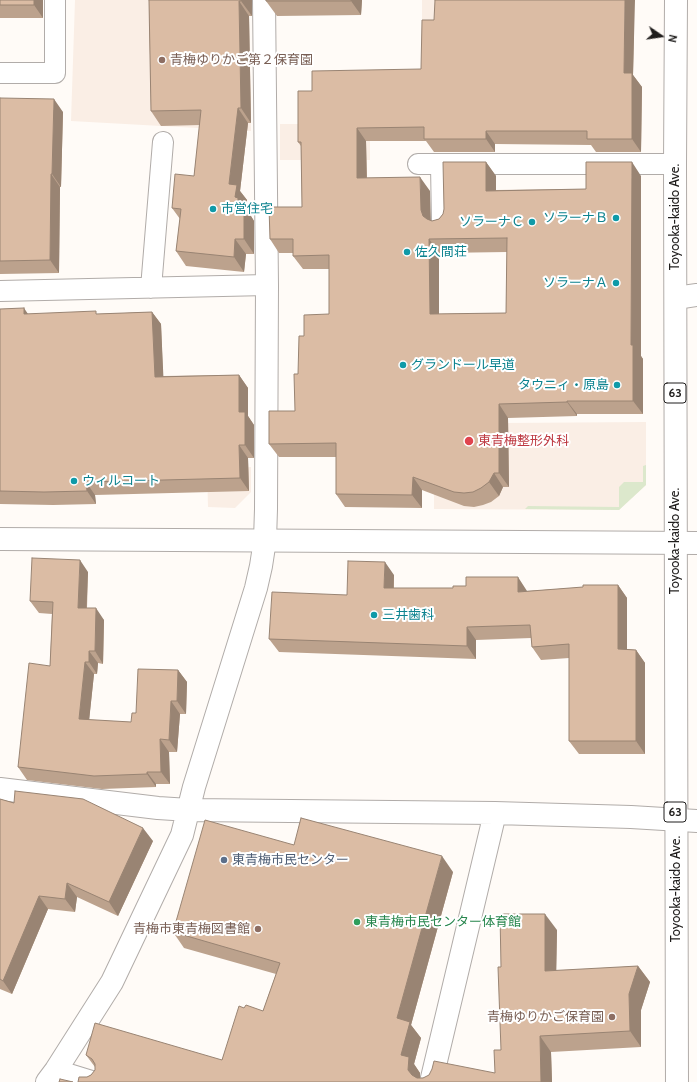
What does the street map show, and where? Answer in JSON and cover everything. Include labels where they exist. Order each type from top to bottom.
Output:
[{"type":"street","points":[[52,1076],[112,982],[182,835],[194,787],[256,588],[265,540],[268,285],[264,0]]},
{"type":"street","name":"Toyooka-kaido Ave.","points":[[676,0],[676,298],[686,543],[675,820],[677,1082]]},
{"type":"street","points":[[676,298],[697,295]]},
{"type":"street","points":[[0,539],[686,543]]},
{"type":"street","points":[[0,790],[158,808],[189,810],[495,813],[631,817],[697,821]]},
{"type":"street","points":[[431,1082],[495,813]]},
{"type":"lane","points":[[0,74],[55,73],[55,0]]},
{"type":"lane","points":[[151,288],[163,142]]},
{"type":"lane","points":[[418,164],[675,164]]},
{"type":"lane","points":[[441,165],[442,223]]},
{"type":"lane","points":[[0,291],[268,285]]},
{"type":"lane","points":[[52,1076],[95,1082]]},
{"type":"shaded area","name":"青梅ゆりかご第２保育園","points":[[75,0],[249,0],[251,131],[71,121]]},
{"type":"shaded area","points":[[422,0],[479,0],[422,28]]},
{"type":"shaded area","points":[[280,124],[370,124],[370,160],[280,160]]},
{"type":"shaded area","points":[[646,422],[646,485],[619,510],[434,509],[434,467],[502,423]]},
{"type":"shaded area","points":[[251,467],[251,492],[235,508],[208,507],[207,469]]},
{"type":"green space","points":[[646,465],[646,485],[619,510],[525,509],[528,506],[619,507],[619,487],[624,482],[643,482],[643,466]]},
{"type":"building","points":[[0,0],[34,0],[34,5],[0,5]]},
{"type":"building","points":[[149,0],[241,0],[239,1],[241,108],[238,108],[229,184],[237,185],[235,197],[238,198],[238,206],[244,206],[244,239],[235,239],[234,257],[176,251],[181,209],[172,208],[175,174],[194,176],[201,110],[151,111]]},
{"type":"building","points":[[351,0],[351,1],[266,1]]},
{"type":"building","points":[[435,0],[625,0],[624,73],[632,73],[632,139],[587,139],[587,131],[486,131],[486,139],[424,139],[424,127],[357,128],[357,178],[420,177],[421,210],[423,216],[432,221],[439,219],[443,214],[444,209],[443,162],[486,162],[486,191],[586,189],[586,162],[632,162],[631,345],[633,345],[633,401],[567,401],[499,404],[499,473],[494,473],[489,482],[473,492],[454,492],[413,477],[412,495],[336,494],[336,443],[269,444],[269,411],[295,411],[294,374],[298,374],[299,336],[304,336],[304,315],[329,314],[329,255],[293,256],[293,239],[270,239],[269,207],[302,207],[301,142],[298,142],[298,91],[312,91],[312,71],[421,69],[422,20],[434,20]],"holes":[[[507,238],[506,313],[430,314],[429,239]]]},
{"type":"building","points":[[0,98],[54,99],[50,260],[0,261]]},
{"type":"building","points":[[24,308],[24,314],[96,311],[96,314],[152,312],[155,377],[239,375],[239,412],[245,412],[245,445],[239,445],[240,478],[86,482],[87,491],[0,491],[0,309]]},
{"type":"building","points":[[32,558],[80,560],[78,608],[96,608],[95,651],[89,651],[89,662],[85,662],[79,719],[131,722],[132,713],[136,713],[138,669],[178,670],[177,701],[171,701],[169,740],[160,739],[161,772],[94,776],[18,767],[29,663],[50,666],[53,602],[30,601]]},
{"type":"building","points":[[348,561],[385,562],[384,588],[453,588],[453,586],[466,586],[466,577],[518,577],[518,592],[583,587],[583,585],[618,585],[618,649],[636,650],[636,741],[569,741],[569,644],[532,647],[530,625],[467,627],[467,646],[269,639],[272,592],[347,595]]},
{"type":"building","points":[[15,791],[83,799],[143,828],[109,902],[67,883],[65,899],[39,896],[3,981],[0,979],[0,799],[14,803]]},
{"type":"building","points":[[301,818],[442,856],[397,1018],[410,1022],[401,1055],[409,1057],[408,1070],[412,1075],[417,1078],[423,1078],[429,1075],[434,1061],[495,1073],[494,1050],[501,1050],[498,967],[501,967],[500,914],[545,914],[545,971],[638,966],[629,994],[630,1031],[540,1036],[541,1082],[78,1082],[79,1077],[87,1077],[95,1070],[95,1064],[92,1059],[86,1055],[95,1023],[222,1060],[239,1006],[244,1008],[246,1005],[263,1011],[280,963],[173,932],[205,820],[294,845]]},
{"type":"building","points":[[60,1079],[73,1082],[59,1082]]},
{"type":"place","name":"青梅ゆりかご第２保育園","points":[[162,60]]},
{"type":"place","name":"市営住宅","points":[[213,209]]},
{"type":"place","name":"ソラーナＢ","points":[[616,218]]},
{"type":"place","name":"ソラーナＣ","points":[[532,222]]},
{"type":"place","name":"佐久間荘","points":[[407,252]]},
{"type":"place","name":"ソラーナＡ","points":[[616,283]]},
{"type":"place","name":"グランドール早道","points":[[403,365]]},
{"type":"place","name":"タウニィ・原島","points":[[617,385]]},
{"type":"place","name":"東青梅整形外科","points":[[469,441]]},
{"type":"place","name":"ウィルコート","points":[[74,481]]},
{"type":"place","name":"三井歯科","points":[[374,615]]},
{"type":"place","name":"東青梅市民センター","points":[[224,860]]},
{"type":"place","name":"東青梅市民センター体育館","points":[[357,922]]},
{"type":"place","name":"青梅市東青梅図書館","points":[[258,929]]},
{"type":"place","name":"青梅ゆりかご保育園","points":[[612,1017]]}]
